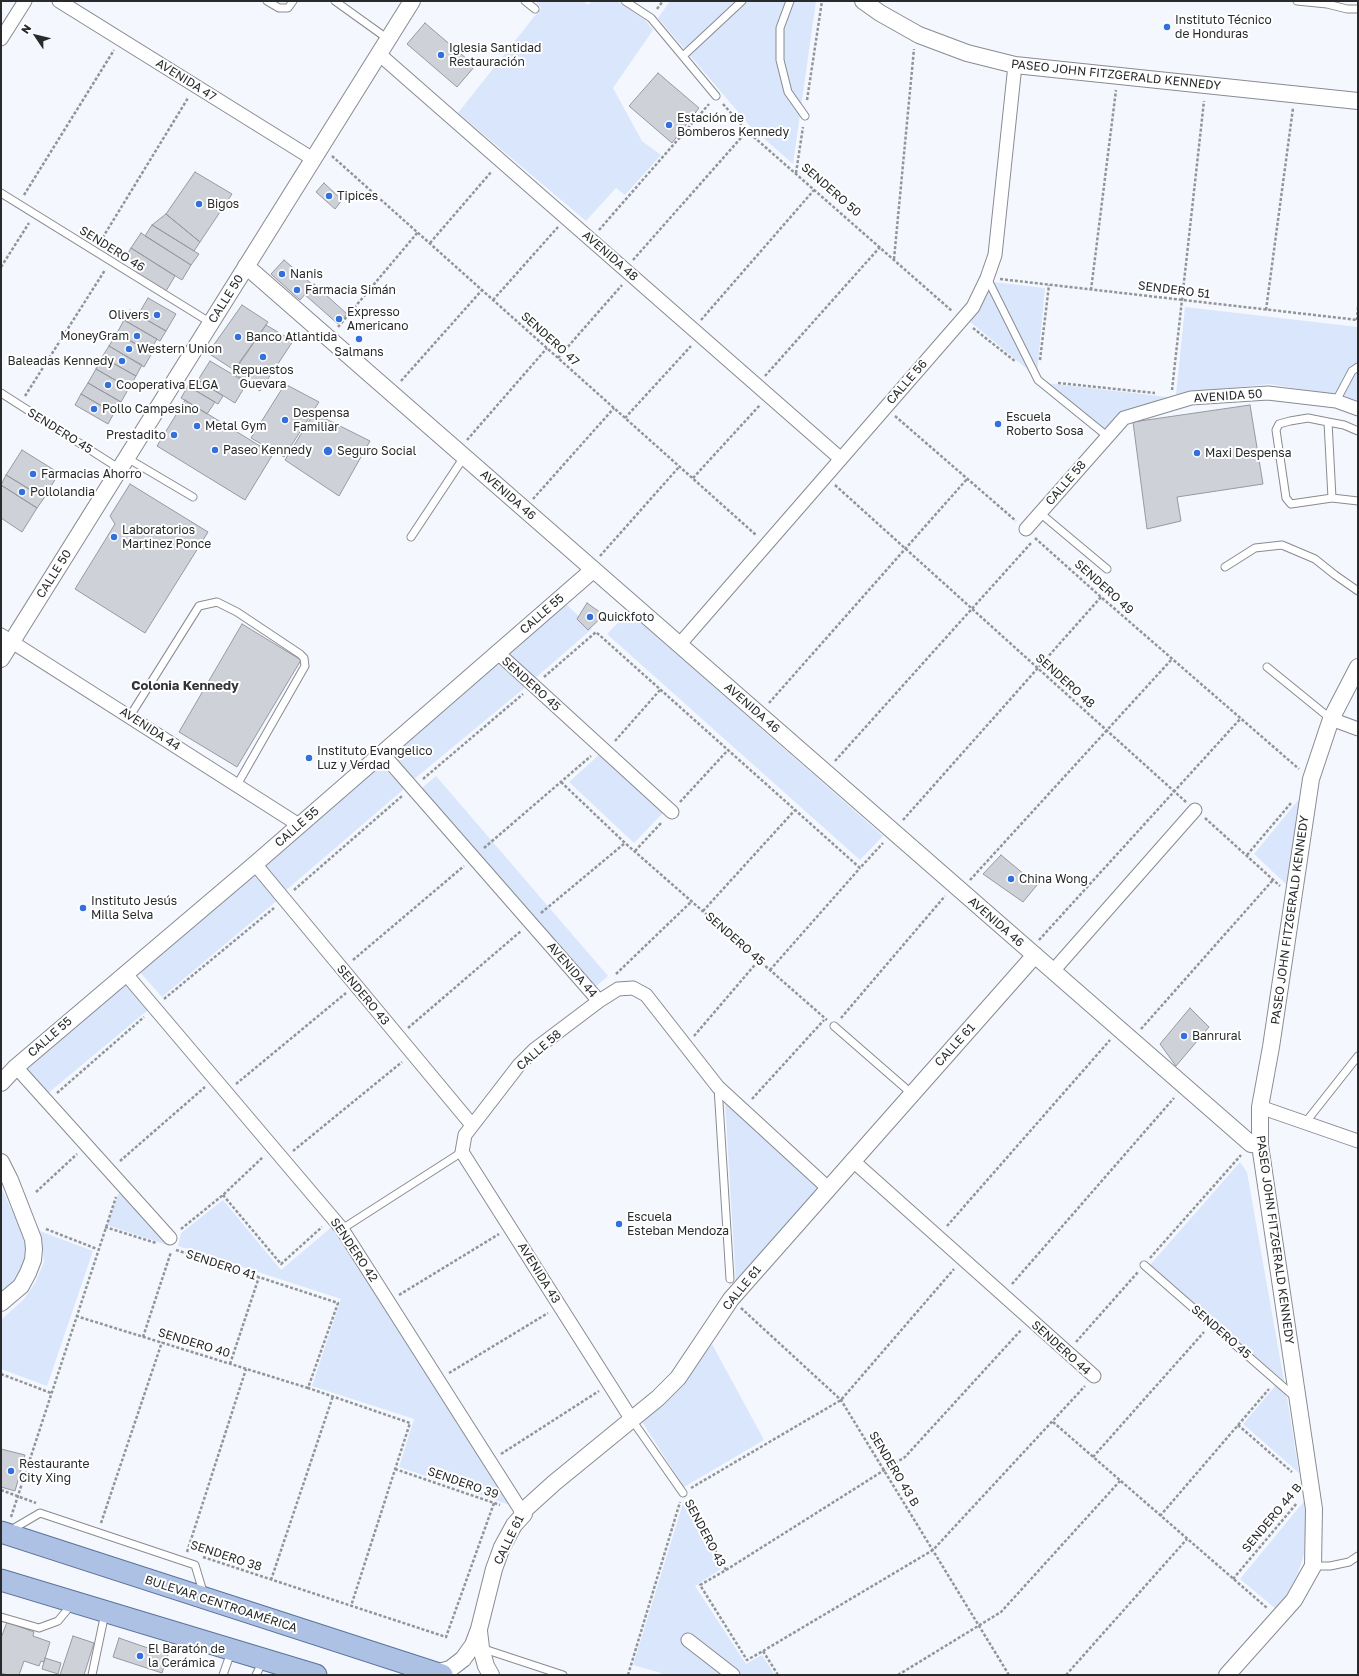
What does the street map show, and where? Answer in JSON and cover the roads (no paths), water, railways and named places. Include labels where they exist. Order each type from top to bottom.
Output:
[{"type":"main road","name":"BULEVAR CENTROAMÉRICA","points":[[3,1533],[438,1674]]},
{"type":"main road","points":[[1,1580],[231,1649],[260,1667],[303,1673]]},
{"type":"street","points":[[1,39],[25,1]]},
{"type":"street","name":"AVENIDA 47","points":[[59,1],[195,86],[317,152]]},
{"type":"street","name":"CALLE 50","points":[[1,659],[6,638],[123,463],[412,1]]},
{"type":"street","name":"PASEO JOHN FITZGERALD KENNEDY","points":[[863,1],[880,13],[915,33],[967,53],[1015,65],[1358,101]]},
{"type":"street","name":"AVENIDA 48","points":[[379,54],[841,459]]},
{"type":"street","name":"CALLE 56","points":[[680,645],[973,306],[987,278],[995,255],[1015,65]]},
{"type":"street","name":"AVENIDA 46","points":[[246,266],[1032,953],[1185,1086],[1256,1145]]},
{"type":"street","name":"AVENIDA 50","points":[[1107,436],[1124,418],[1171,400],[1268,393],[1336,401],[1358,409]]},
{"type":"street","name":"CALLE 58","points":[[1030,534],[1040,514],[1107,436]]},
{"type":"street","name":"CALLE 55","points":[[1,1083],[16,1067],[498,653],[592,568]]},
{"type":"street","name":"AVENIDA 44","points":[[6,638],[299,825]]},
{"type":"street","name":"SENDERO 45","points":[[498,653],[672,812]]},
{"type":"street","name":"PASEO JOHN FITZGERALD KENNEDY","points":[[1228,1675],[1294,1600],[1313,1566],[1314,1509],[1298,1400],[1256,1145],[1260,1107],[1272,1046],[1311,780],[1331,719],[1358,667]]},
{"type":"street","points":[[1331,719],[1358,729]]},
{"type":"street","name":"AVENIDA 44","points":[[382,753],[597,998],[618,989],[633,988],[646,995],[718,1087],[828,1188]]},
{"type":"street","points":[[1053,971],[1195,810]]},
{"type":"street","name":"SENDERO 43","points":[[254,864],[472,1125]]},
{"type":"street","name":"CALLE 61","points":[[438,1674],[450,1669],[463,1659],[473,1645],[479,1629],[494,1568],[502,1547],[514,1525],[523,1513],[554,1482],[632,1420],[658,1398],[678,1378],[731,1299],[911,1094],[1032,953]]},
{"type":"street","name":"SENDERO 42","points":[[125,973],[342,1229],[523,1513]]},
{"type":"street","name":"CALLE 58","points":[[472,1125],[519,1065],[534,1050],[597,998]]},
{"type":"street","points":[[16,1067],[109,1170],[171,1243]]},
{"type":"street","points":[[1260,1107],[1358,1141]]},
{"type":"street","points":[[462,1152],[465,1135],[472,1125]]},
{"type":"street","name":"AVENIDA 43","points":[[462,1152],[632,1420]]},
{"type":"street","name":"SENDERO 44","points":[[852,1160],[1094,1376]]},
{"type":"street","points":[[1,1162],[10,1180],[33,1240],[33,1260],[28,1273],[21,1286],[1,1303]]},
{"type":"street","name":"CALLE 61","points":[[479,1629],[481,1648],[486,1666],[491,1675]]},
{"type":"street","points":[[688,1640],[732,1675]]},
{"type":"lane","points":[[267,1],[279,8],[288,8],[293,1]]},
{"type":"lane","points":[[335,1],[388,39]]},
{"type":"lane","points":[[525,1],[535,9]]},
{"type":"lane","points":[[625,1],[651,18],[716,96]]},
{"type":"lane","points":[[683,56],[742,1]]},
{"type":"lane","points":[[790,1],[780,28],[780,60],[788,92],[805,116]]},
{"type":"lane","points":[[1297,1],[1327,4],[1347,9],[1358,9]]},
{"type":"lane","name":"SENDERO 46","points":[[1,194],[211,323]]},
{"type":"lane","points":[[987,278],[1038,380],[1107,436]]},
{"type":"lane","points":[[1336,401],[1352,371],[1358,367]]},
{"type":"lane","name":"SENDERO 45","points":[[1,393],[19,405],[123,463],[192,497]]},
{"type":"lane","points":[[1358,431],[1344,425],[1308,418],[1279,424],[1276,430],[1286,498],[1291,504],[1332,498],[1358,501]]},
{"type":"lane","points":[[1328,422],[1332,498]]},
{"type":"lane","points":[[411,538],[461,454]]},
{"type":"lane","points":[[1040,514],[1107,569]]},
{"type":"lane","points":[[1225,567],[1255,548],[1282,545],[1315,559],[1358,591]]},
{"type":"lane","points":[[130,716],[199,606],[216,602],[237,612],[300,654],[304,658],[305,666],[237,785]]},
{"type":"lane","points":[[1267,667],[1331,719]]},
{"type":"lane","points":[[834,1026],[911,1094]]},
{"type":"lane","points":[[1304,1123],[1358,1056]]},
{"type":"lane","points":[[718,1087],[730,1279]]},
{"type":"lane","points":[[342,1229],[462,1152]]},
{"type":"lane","name":"SENDERO 45","points":[[1144,1265],[1298,1400]]},
{"type":"lane","name":"SENDERO 43","points":[[632,1420],[683,1493]]},
{"type":"lane","points":[[3,1533],[40,1513],[194,1565],[206,1598]]},
{"type":"lane","points":[[1313,1566],[1336,1565],[1349,1562],[1358,1556]]},
{"type":"lane","points":[[1,1617],[38,1628],[58,1621],[74,1602]]},
{"type":"lane","points":[[92,1675],[106,1611]]},
{"type":"lane","points":[[481,1648],[562,1675]]},
{"type":"lane","points":[[223,1675],[231,1649]]},
{"type":"place","name":"Instituto Técnico de Honduras","points":[[1167,27]]},
{"type":"place","name":"Iglesia Santidad Restauración","points":[[441,55]]},
{"type":"place","name":"Estación de Bomberos Kennedy","points":[[669,125]]},
{"type":"place","name":"Tipices","points":[[329,196]]},
{"type":"place","name":"Bigos","points":[[199,204]]},
{"type":"place","name":"Nanis","points":[[282,274]]},
{"type":"place","name":"Farmacia Simán","points":[[297,290]]},
{"type":"place","name":"Olivers","points":[[157,315]]},
{"type":"place","name":"Expresso Americano","points":[[339,319]]},
{"type":"place","name":"MoneyGram","points":[[137,336]]},
{"type":"place","name":"Banco Atlantida","points":[[238,337]]},
{"type":"place","name":"Salmans","points":[[359,339]]},
{"type":"place","name":"Western Union","points":[[129,349]]},
{"type":"place","name":"Repuestos Guevara","points":[[263,357]]},
{"type":"place","name":"Baleadas Kennedy","points":[[122,361]]},
{"type":"place","name":"Cooperativa ELGA","points":[[108,385]]},
{"type":"place","name":"Pollo Campesino","points":[[94,409]]},
{"type":"place","name":"Despensa Familiar","points":[[285,420]]},
{"type":"place","name":"Escuela Roberto Sosa","points":[[998,424]]},
{"type":"place","name":"Metal Gym","points":[[197,426]]},
{"type":"place","name":"Prestadito","points":[[174,435]]},
{"type":"place","name":"Paseo Kennedy","points":[[215,450]]},
{"type":"place","name":"Seguro Social","points":[[328,451]]},
{"type":"place","name":"Maxi Despensa","points":[[1197,453]]},
{"type":"place","name":"Farmacias Ahorro","points":[[33,474]]},
{"type":"place","name":"Pollolandia","points":[[22,492]]},
{"type":"place","name":"Laboratorios Martinez Ponce","points":[[114,537]]},
{"type":"place","name":"Quickfoto","points":[[590,617]]},
{"type":"place","name":"Instituto Evangelico Luz y Verdad","points":[[309,758]]},
{"type":"place","name":"China Wong","points":[[1011,879]]},
{"type":"place","name":"Instituto Jesús Milla Selva","points":[[83,908]]},
{"type":"place","name":"Banrural","points":[[1184,1036]]},
{"type":"place","name":"Escuela Esteban Mendoza","points":[[619,1224]]},
{"type":"place","name":"Restaurante City Xing","points":[[11,1471]]},
{"type":"place","name":"El Baratón de la Cerámica","points":[[140,1656]]},
{"type":"district","name":"Colonia Kennedy","points":[[185,686]]}]
